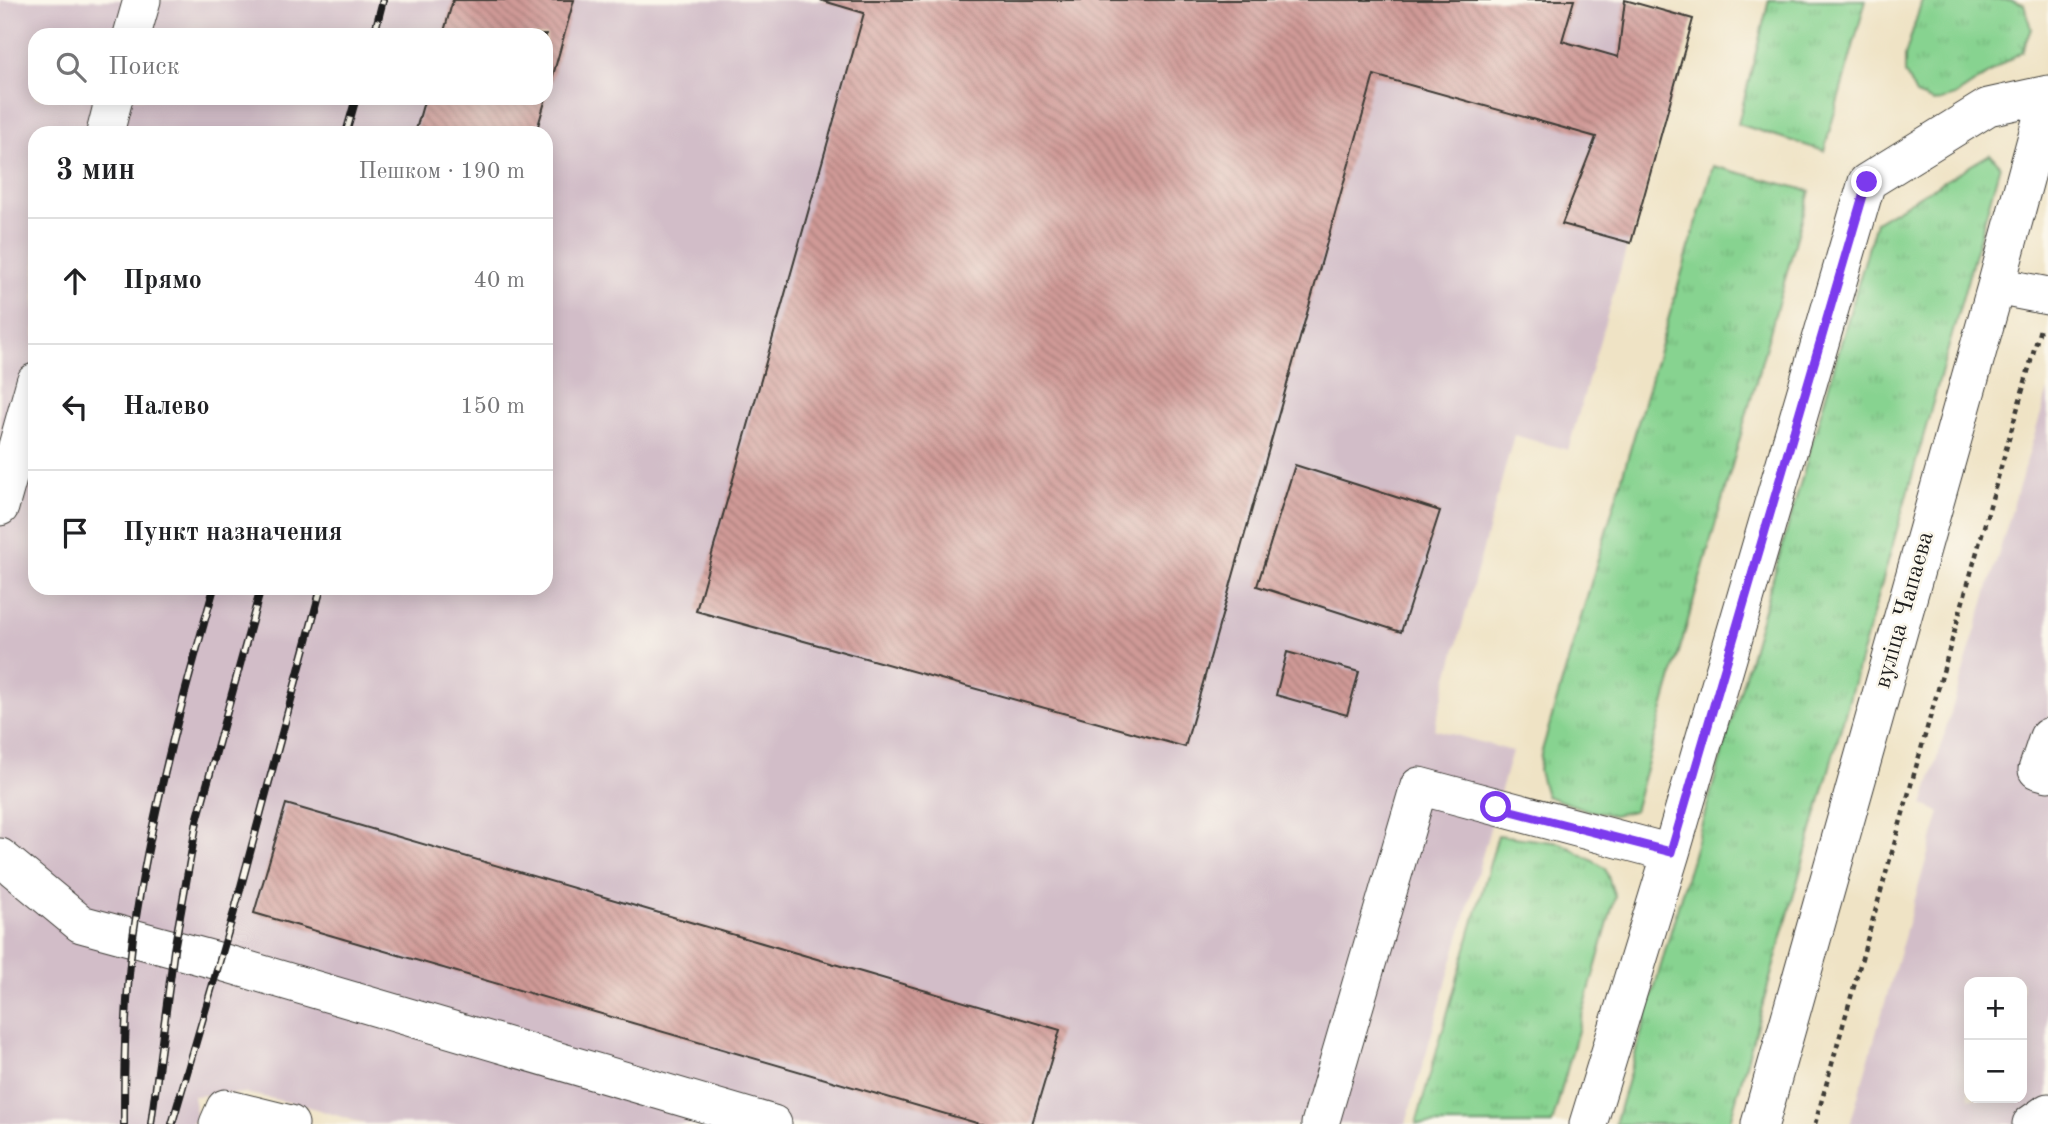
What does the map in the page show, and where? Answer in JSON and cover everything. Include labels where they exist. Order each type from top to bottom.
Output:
[{"type":"street","points":[[134,28],[142,0]]},
{"type":"street","points":[[1588,1124],[1671,852],[1867,182],[1988,107],[2048,94]]},
{"type":"street","name":"вуліца Чапаева","points":[[1760,1124],[2048,94]]},
{"type":"street","points":[[107,126],[112,105]]},
{"type":"street","points":[[1996,286],[2044,312]]},
{"type":"street","points":[[0,508],[28,407]]},
{"type":"street","points":[[2048,737],[2037,770],[2048,773]]},
{"type":"street","points":[[1320,1124],[1419,786],[1671,852]]},
{"type":"street","points":[[0,857],[81,924],[218,961],[773,1124]]},
{"type":"street","points":[[218,1124],[225,1108],[290,1124]]},
{"type":"street","points":[[2031,1124],[2048,1112]]},
{"type":"path","points":[[1815,1124],[2044,312]]},
{"type":"shaded area","points":[[0,0],[1626,0],[1693,19],[1568,450],[1514,435],[1434,729],[1512,751],[1406,1124],[365,1124],[306,1106],[245,1093],[193,1096],[197,1118],[191,1124],[0,1124]]},
{"type":"shaded area","points":[[2048,390],[2048,1124],[1850,1124],[1940,812],[1923,805]]},
{"type":"green space","points":[[1769,0],[1866,0],[1824,151],[1738,124]]},
{"type":"green space","points":[[1922,0],[2011,0],[2024,4],[2031,29],[2022,51],[1955,96],[1934,102],[1916,95],[1905,73],[1905,56]]},
{"type":"green space","points":[[1990,154],[2000,165],[1729,1124],[1615,1124],[1876,222]]},
{"type":"green space","points":[[1713,166],[1810,191],[1634,811],[1613,815],[1590,811],[1546,796],[1539,771],[1541,754]]},
{"type":"green space","points":[[1498,835],[1561,843],[1605,868],[1615,897],[1552,1124],[1416,1124]]},
{"type":"building","points":[[453,0],[574,0],[553,75],[553,28],[445,28]]},
{"type":"building","points":[[820,0],[1574,0],[1562,41],[1618,57],[1625,0],[1693,19],[1631,243],[1562,224],[1596,137],[1374,75],[1185,747],[696,611],[864,13]]},
{"type":"building","points":[[423,105],[544,105],[538,126],[417,126]]},
{"type":"building","points":[[1295,465],[1440,511],[1401,632],[1257,586]]},
{"type":"building","points":[[1287,652],[1359,672],[1347,715],[1276,695]]},
{"type":"building","points":[[286,804],[1060,1030],[1032,1124],[980,1124],[254,913]]},
{"type":"railway","points":[[376,28],[383,0]]},
{"type":"railway","points":[[348,126],[354,105]]},
{"type":"railway","points":[[124,1124],[128,984],[140,893],[168,761],[212,595]]},
{"type":"railway","points":[[151,1124],[174,950],[197,821],[259,595]]},
{"type":"railway","points":[[172,1124],[236,905],[319,595]]},
{"type":"route","points":[[1496,807],[1671,852],[1867,182]]}]
